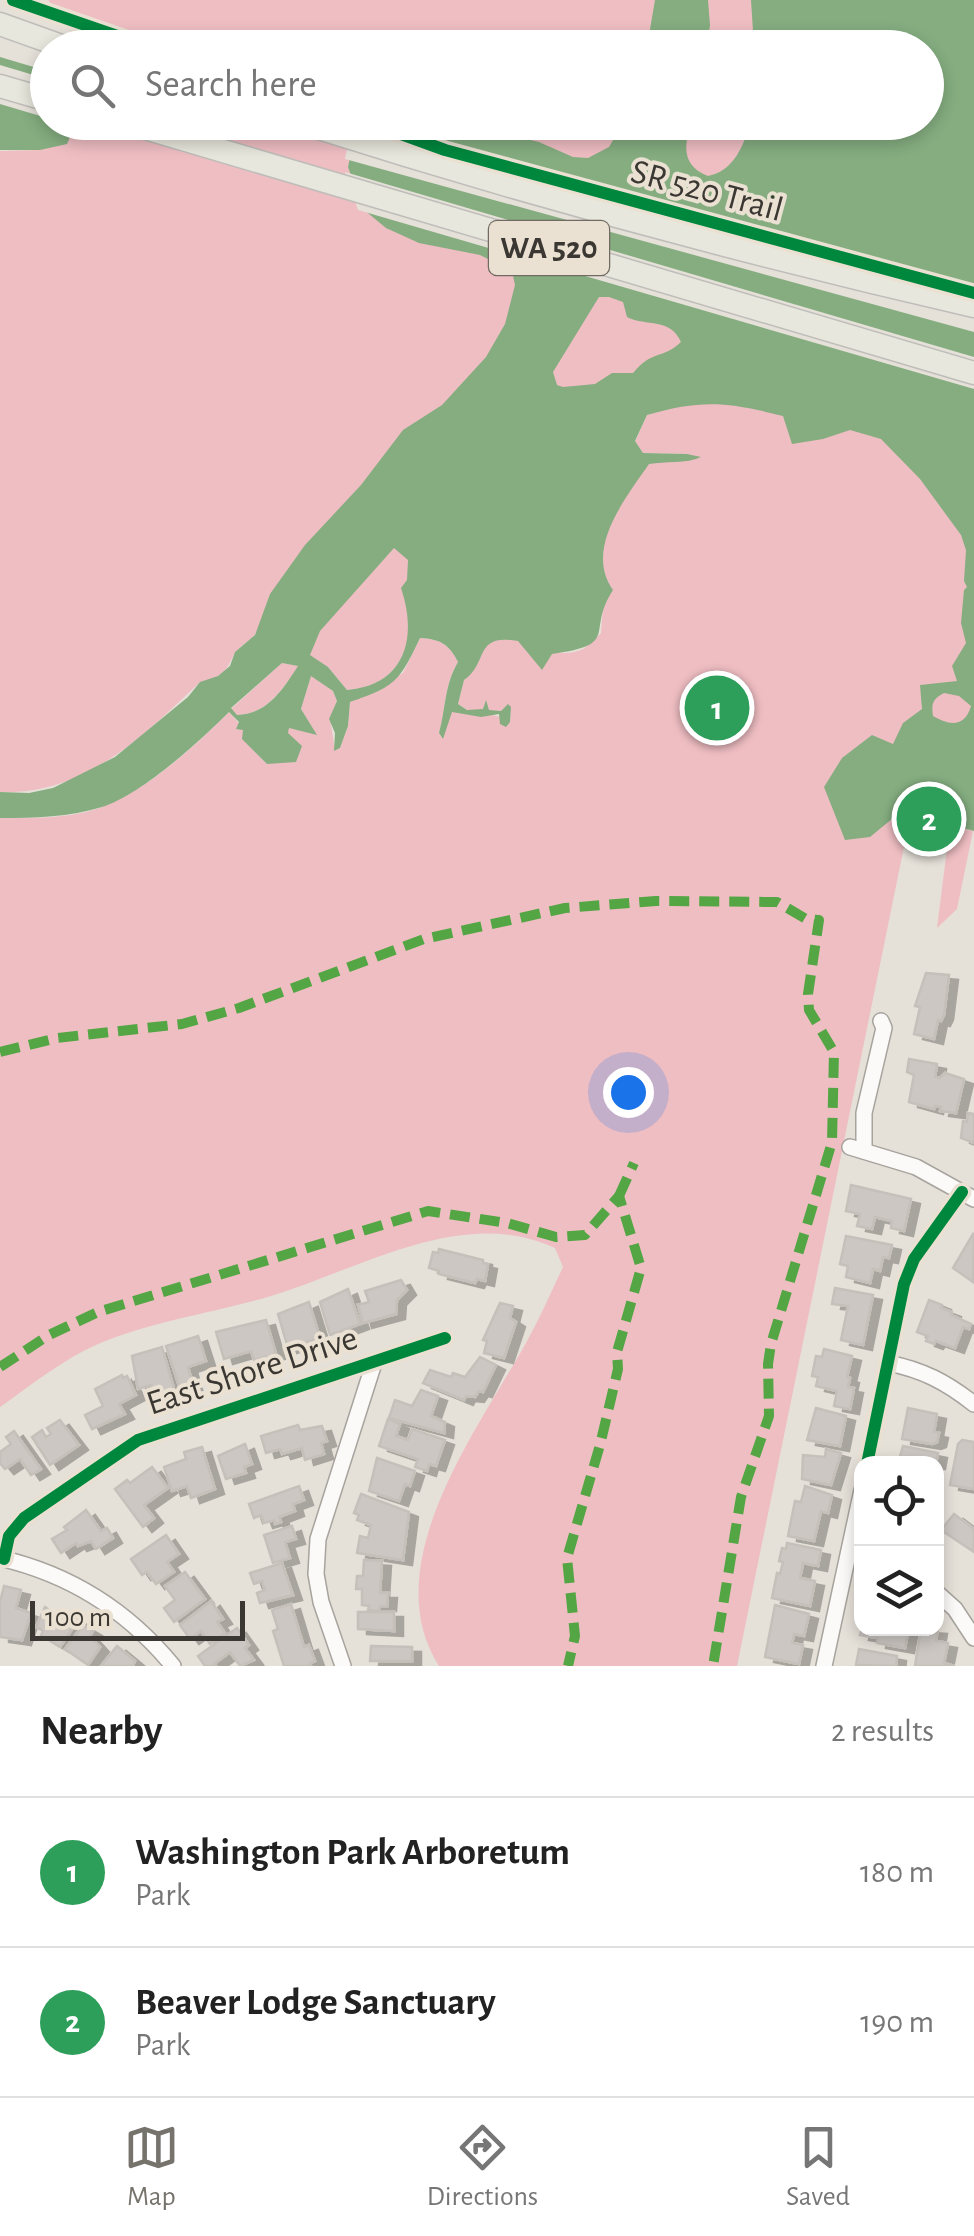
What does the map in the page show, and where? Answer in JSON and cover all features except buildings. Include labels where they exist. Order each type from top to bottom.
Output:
[{"type":"highway","points":[[0,24],[30,35]]},
{"type":"highway","points":[[0,86],[30,95]]},
{"type":"highway","name":"WA 520","points":[[186,140],[974,373]]},
{"type":"highway","name":"WA 520","points":[[360,140],[608,215],[794,265],[974,306]]},
{"type":"street","points":[[869,1456],[904,1284],[914,1259],[968,1196],[916,1166],[857,1149],[884,1028],[881,1022]]},
{"type":"street","name":"East Shore Drive","points":[[2,1558],[9,1536],[24,1518],[138,1440],[445,1338]]},
{"type":"street","points":[[888,1362],[945,1381],[974,1404]]},
{"type":"street","points":[[343,1666],[321,1602],[316,1574],[318,1539],[374,1363]]},
{"type":"street","points":[[2,1558],[53,1574],[93,1594],[132,1623],[174,1666]]},
{"type":"street","points":[[824,1666],[854,1570]]},
{"type":"street","points":[[944,1599],[974,1638]]},
{"type":"shaded area","points":[[0,0],[25,0],[55,7],[80,30],[30,30],[30,140],[69,140],[67,144],[40,150],[0,150]]},
{"type":"shaded area","points":[[48,0],[669,0],[662,30],[74,30]]},
{"type":"shaded area","points":[[655,0],[708,0],[709,30],[650,30]]},
{"type":"shaded area","points":[[690,0],[762,0],[767,30],[681,30]]},
{"type":"shaded area","points":[[751,0],[974,0],[974,831],[942,820],[915,800],[870,837],[845,840],[824,787],[842,758],[872,735],[893,744],[903,723],[922,709],[920,685],[957,681],[952,666],[966,643],[961,623],[967,587],[966,550],[961,535],[920,479],[881,439],[850,430],[792,444],[783,416],[715,404],[647,415],[635,441],[643,453],[701,457],[649,464],[619,508],[605,541],[603,558],[613,590],[595,641],[552,654],[542,670],[518,641],[494,641],[464,680],[458,704],[467,710],[483,709],[486,700],[489,710],[501,711],[508,704],[510,722],[506,727],[500,724],[499,714],[481,717],[452,712],[443,739],[439,733],[446,697],[458,662],[443,644],[420,638],[394,681],[350,702],[348,726],[340,748],[334,751],[335,733],[329,719],[337,701],[333,691],[311,676],[301,709],[317,735],[289,728],[288,733],[302,746],[296,762],[267,764],[242,739],[243,730],[236,729],[239,722],[229,712],[169,766],[117,801],[65,815],[0,818],[0,792],[29,793],[53,788],[115,757],[188,697],[200,682],[218,676],[230,666],[235,652],[255,635],[270,594],[305,545],[361,485],[403,430],[442,405],[486,357],[505,324],[515,285],[512,271],[480,255],[419,243],[386,228],[363,209],[348,167],[354,140],[531,140],[573,157],[588,158],[609,147],[613,140],[687,140],[689,161],[708,176],[725,169],[744,140],[944,140],[944,30],[753,30]],"holes":[[[599,297],[623,302],[627,317],[671,329],[681,342],[646,361],[633,373],[612,373],[595,384],[557,385],[553,372]],[[394,548],[408,560],[407,580],[401,588],[407,641],[394,669],[382,679],[347,690],[328,667],[310,655],[320,631]],[[282,663],[298,666],[280,691],[258,710],[237,715],[231,708]],[[944,693],[959,696],[971,706],[961,721],[945,722],[933,716],[934,702]]]},
{"type":"shaded area","points":[[53,140],[354,140],[348,167],[733,320],[657,394],[270,594],[256,633],[224,671],[197,685],[109,760],[58,784],[0,792],[0,151],[40,150]]},
{"type":"shaded area","points":[[502,140],[641,140],[584,163]]},
{"type":"shaded area","points":[[673,140],[757,140],[705,192]]},
{"type":"shaded area","points":[[974,387],[974,735],[870,836],[915,799],[951,807],[944,839],[907,832],[737,1666],[439,1666],[422,1627],[419,1585],[425,1543],[440,1500],[563,1267],[555,1248],[520,1237],[484,1234],[412,1246],[271,1296],[161,1323],[96,1345],[0,1407],[0,818],[68,815],[107,805],[156,776],[229,712],[244,729],[243,739],[267,764],[289,727],[316,734],[301,709],[311,675],[333,691],[337,701],[330,719],[335,750],[340,748],[348,726],[350,702],[403,673],[420,638],[443,644],[458,662],[448,688],[439,733],[442,738],[452,711],[510,722],[508,705],[501,711],[467,710],[458,704],[464,680],[491,642],[511,639],[571,653],[583,649],[601,633],[603,605],[588,573],[638,457],[687,454],[643,453],[635,442],[647,415],[669,405]]},
{"type":"shaded area","points":[[393,529],[416,559],[407,644],[388,675],[371,685],[347,690],[328,667],[305,660],[317,612]]},
{"type":"shaded area","points":[[282,663],[299,666],[281,691],[258,710],[237,715],[231,709]]},
{"type":"shaded area","points":[[950,825],[973,831],[957,909],[937,928]]},
{"type":"pier","points":[[0,0],[38,0],[76,14],[85,30],[30,30],[30,66],[0,57]]},
{"type":"pier","points":[[0,65],[30,74],[30,113],[0,104]]},
{"type":"pier","points":[[349,140],[437,140],[974,288],[974,332],[345,159]]},
{"type":"pier","points":[[345,172],[974,357],[974,389],[358,210]]},
{"type":"marked path","points":[[0,1052],[57,1038],[182,1024],[239,1008],[424,939],[565,908],[656,901],[777,902],[806,919],[819,920],[808,994],[809,1010],[834,1052],[832,1142],[771,1344],[769,1416],[741,1497],[713,1666]]},
{"type":"marked path","points":[[619,1196],[634,1163]]},
{"type":"marked path","points":[[0,1367],[49,1335],[98,1312],[428,1211],[507,1223],[556,1237],[585,1235],[619,1196],[641,1268],[617,1352],[618,1369],[600,1445],[567,1558],[575,1636],[568,1666]]},
{"type":"cycle path","points":[[13,0],[100,30]]},
{"type":"cycle path","name":"SR 520 Trail","points":[[418,140],[974,293]]},
{"type":"cycle path","points":[[869,1456],[904,1284],[914,1259],[962,1192]]},
{"type":"cycle path","points":[[4,1559],[9,1536],[24,1518],[138,1440],[445,1338]]},
{"type":"place","name":"Washington Park Arboretum","points":[[717,708]]},
{"type":"place","name":"Beaver Lodge Sanctuary","points":[[929,819]]}]
